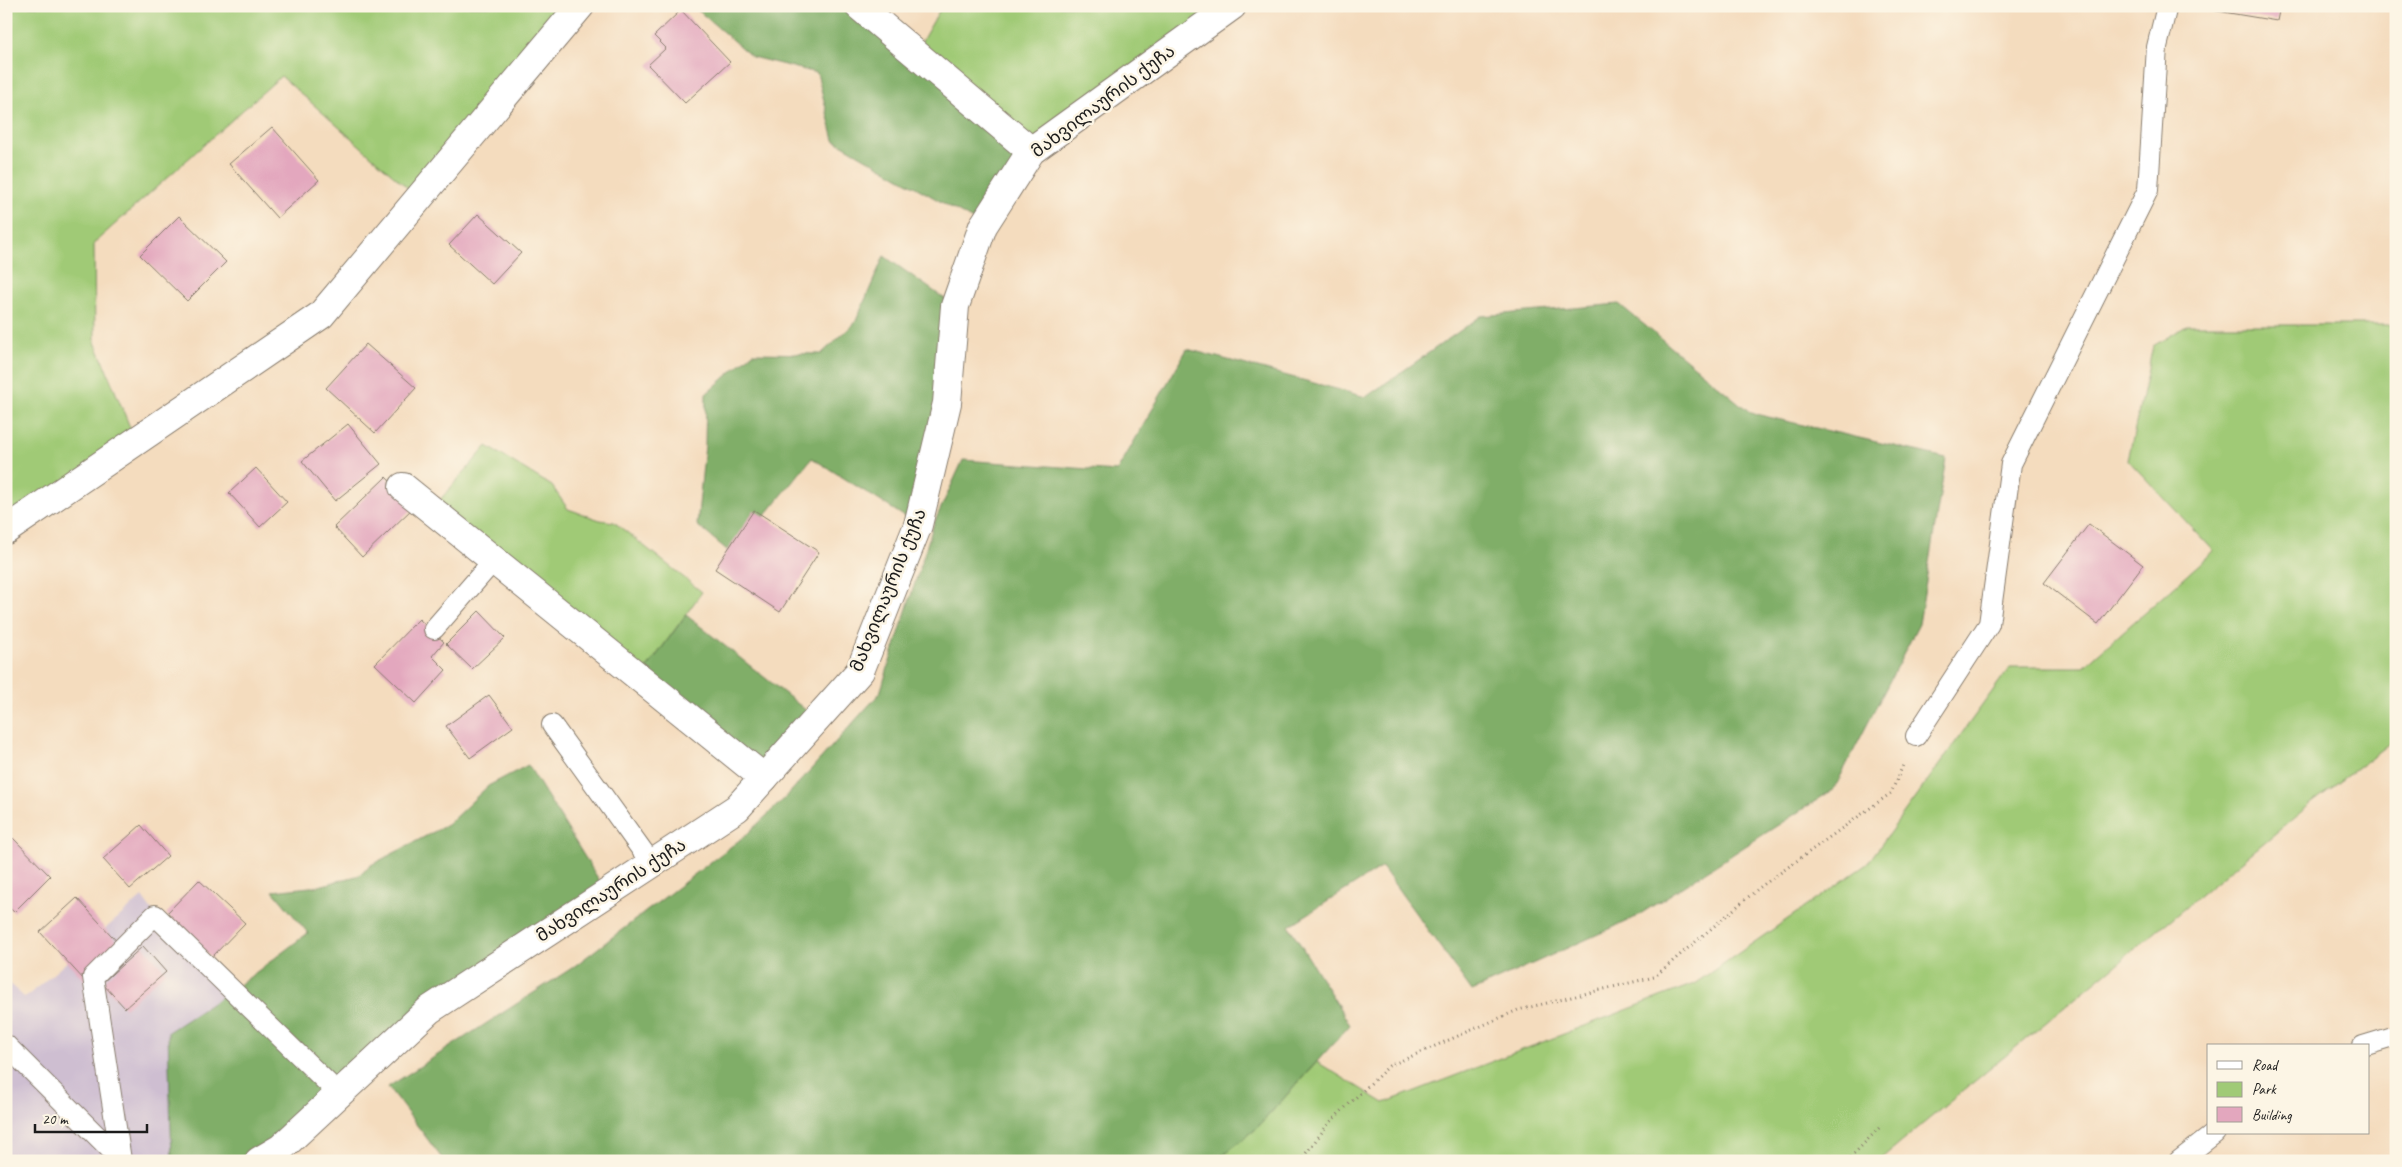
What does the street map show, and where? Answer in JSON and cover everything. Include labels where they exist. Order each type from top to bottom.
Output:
[{"type":"street","points":[[6,530],[320,315],[580,6]]},
{"type":"street","points":[[859,6],[1031,151]]},
{"type":"street","name":"მახვილაურის ქუჩა","points":[[259,1161],[281,1148],[429,1010],[737,808],[860,671],[918,525],[947,403],[955,306],[983,226],[1031,151],[1232,6]]},
{"type":"street","points":[[403,487],[764,778]]},
{"type":"lane","points":[[1916,736],[1990,624],[2010,464],[2148,190],[2156,47],[2168,6]]},
{"type":"lane","points":[[434,629],[494,560]]},
{"type":"lane","points":[[552,725],[652,864]]},
{"type":"lane","points":[[122,1160],[93,977],[155,914],[339,1094]]},
{"type":"lane","points":[[2370,1044],[2396,1036]]},
{"type":"lane","points":[[6,1045],[122,1160]]},
{"type":"lane","points":[[2179,1161],[2214,1134]]},
{"type":"path","points":[[1300,1161],[1329,1123],[1389,1066],[1518,1010],[1654,977],[1759,888],[1891,793],[1916,736]]},
{"type":"path","points":[[1847,1161],[1882,1125]]},
{"type":"shaded area","points":[[142,897],[155,915],[234,989],[168,1032],[172,1161],[6,1161],[6,980],[25,998]]},
{"type":"green space","points":[[6,6],[580,6],[419,198],[281,76],[94,243],[95,342],[136,442],[6,530]]},
{"type":"green space","points":[[693,6],[859,6],[1031,151],[983,226],[834,140],[817,73],[752,57]]},
{"type":"green space","points":[[942,6],[1232,6],[1031,151],[915,53]]},
{"type":"green space","points":[[884,256],[955,306],[918,525],[812,458],[733,555],[697,525],[705,445],[706,394],[753,353],[821,354],[855,323]]},
{"type":"green space","points":[[1619,304],[1751,413],[1946,458],[1919,624],[1834,789],[1634,918],[1472,991],[1382,867],[1289,926],[1350,1025],[1256,1129],[1215,1161],[444,1161],[388,1087],[572,968],[746,835],[784,799],[880,693],[934,523],[963,460],[1117,471],[1187,349],[1366,397],[1481,316]]},
{"type":"green space","points":[[2188,325],[2396,325],[2396,739],[2312,803],[1878,1161],[1215,1161],[1256,1129],[1317,1062],[1384,1103],[1694,984],[1867,864],[2010,667],[2083,667],[2214,551],[2128,460],[2153,346]]},
{"type":"green space","points":[[487,446],[552,486],[568,509],[600,520],[614,522],[702,592],[640,678],[431,510]]},
{"type":"green space","points":[[686,615],[817,719],[764,778],[640,678]]},
{"type":"green space","points":[[528,765],[607,893],[429,1010],[259,1161],[172,1161],[168,1032],[234,989],[308,933],[273,891],[319,886],[360,875],[371,865],[447,825],[488,786]]},
{"type":"building","points":[[2211,6],[2280,6],[2277,21],[2211,10]]},
{"type":"building","points":[[681,10],[730,62],[685,103],[648,65],[666,48],[654,36]]},
{"type":"building","points":[[272,127],[319,180],[277,218],[229,164]]},
{"type":"building","points":[[478,214],[521,253],[492,284],[449,245]]},
{"type":"building","points":[[179,216],[226,262],[187,301],[140,255]]},
{"type":"building","points":[[366,344],[416,388],[375,433],[326,388]]},
{"type":"building","points":[[348,424],[381,464],[335,501],[302,461]]},
{"type":"building","points":[[256,468],[287,502],[260,527],[229,493]]},
{"type":"building","points":[[386,477],[414,507],[362,557],[334,527]]},
{"type":"building","points":[[754,510],[819,552],[780,612],[715,569]]},
{"type":"building","points":[[2089,524],[2143,565],[2098,624],[2044,583]]},
{"type":"building","points":[[479,611],[505,638],[472,669],[446,644]]},
{"type":"building","points":[[419,619],[444,642],[432,656],[446,670],[416,703],[375,664]]},
{"type":"building","points":[[489,695],[513,727],[470,758],[446,726]]},
{"type":"building","points":[[141,825],[168,856],[130,889],[103,859]]},
{"type":"building","points":[[13,838],[50,876],[14,912],[6,905],[6,845]]},
{"type":"building","points":[[199,880],[245,923],[211,958],[166,914]]},
{"type":"building","points":[[77,898],[122,947],[85,981],[40,932]]},
{"type":"building","points":[[143,946],[166,972],[125,1008],[102,983]]}]
